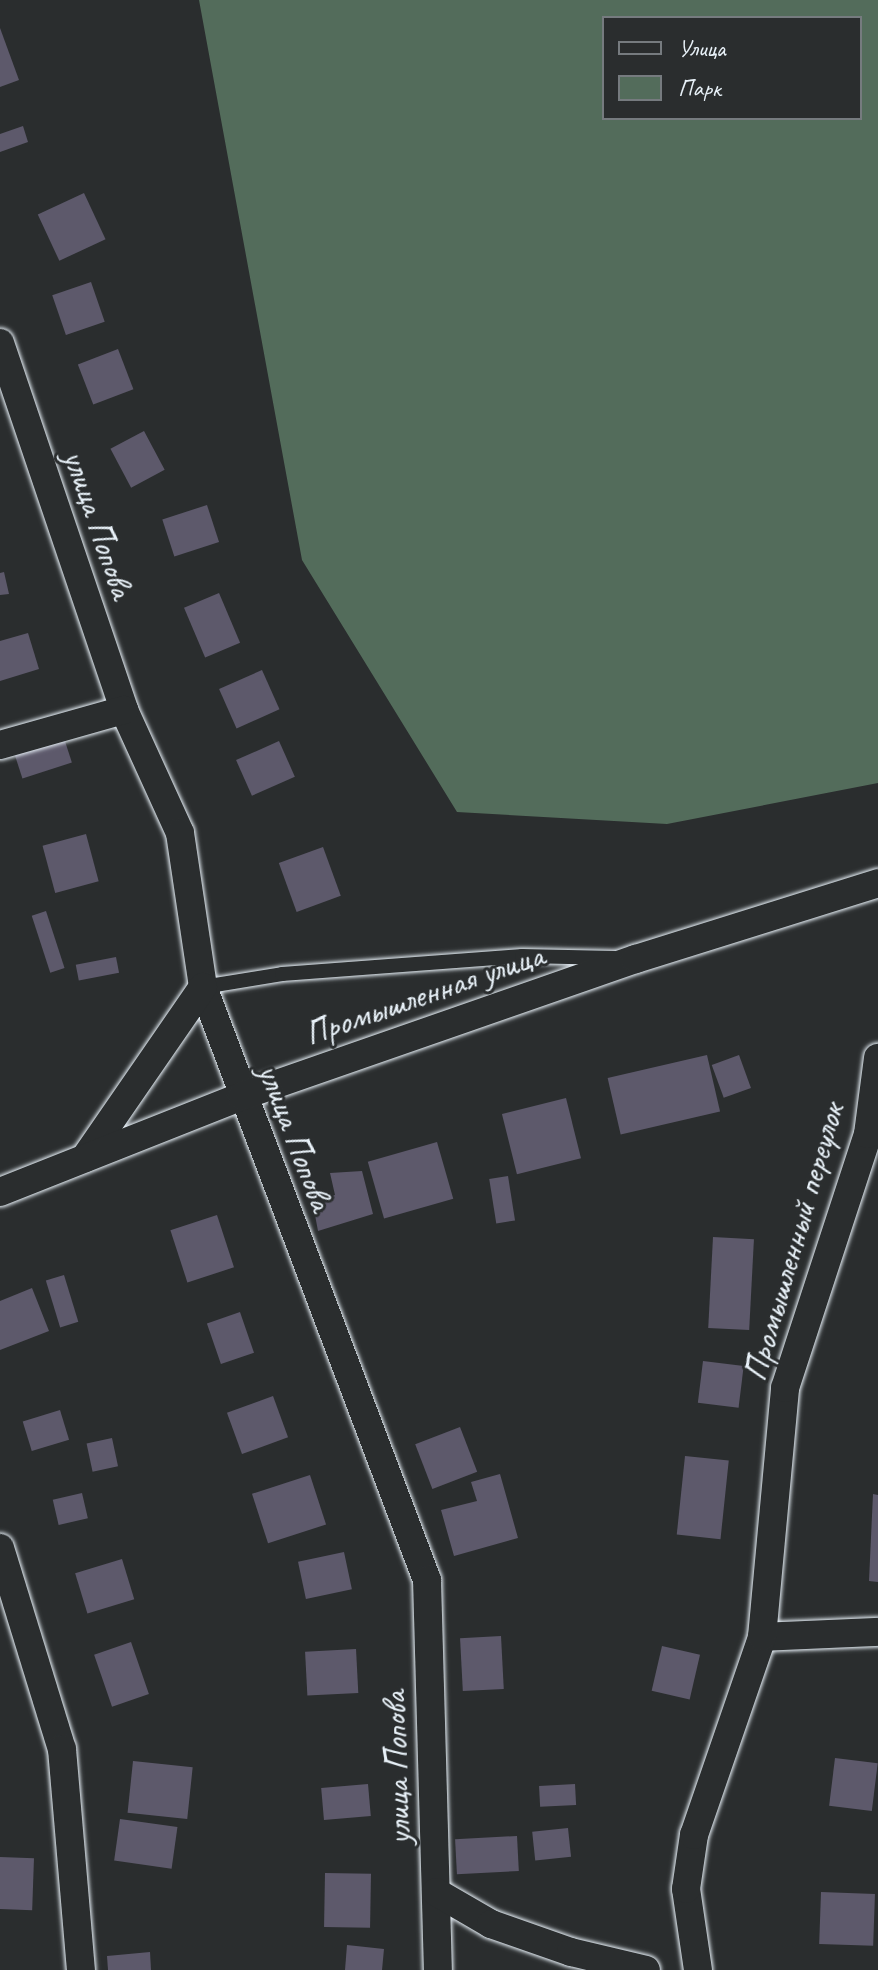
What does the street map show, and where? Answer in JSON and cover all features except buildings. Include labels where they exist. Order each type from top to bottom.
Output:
[{"type":"street","name":"улица Попова","points":[[0,343],[124,710],[180,833],[203,987],[427,1580],[438,1970]]},
{"type":"street","points":[[0,745],[124,710]]},
{"type":"street","name":"Промышленная улица","points":[[0,1192],[242,1096],[636,959],[878,883]]},
{"type":"street","points":[[85,1158],[203,987]]},
{"type":"street","name":"Промышленный переулок","points":[[698,1970],[686,1889],[694,1835],[762,1637],[785,1388],[868,1134],[878,1058]]},
{"type":"street","points":[[0,1548],[62,1749],[81,1970]]},
{"type":"street","points":[[762,1637],[878,1632]]},
{"type":"street","points":[[436,1892],[491,1924],[571,1952],[646,1970]]},
{"type":"lane","points":[[203,987],[282,974],[522,956],[636,959]]},
{"type":"green space","points":[[199,0],[878,0],[878,783],[667,824],[457,812],[302,560]]}]
